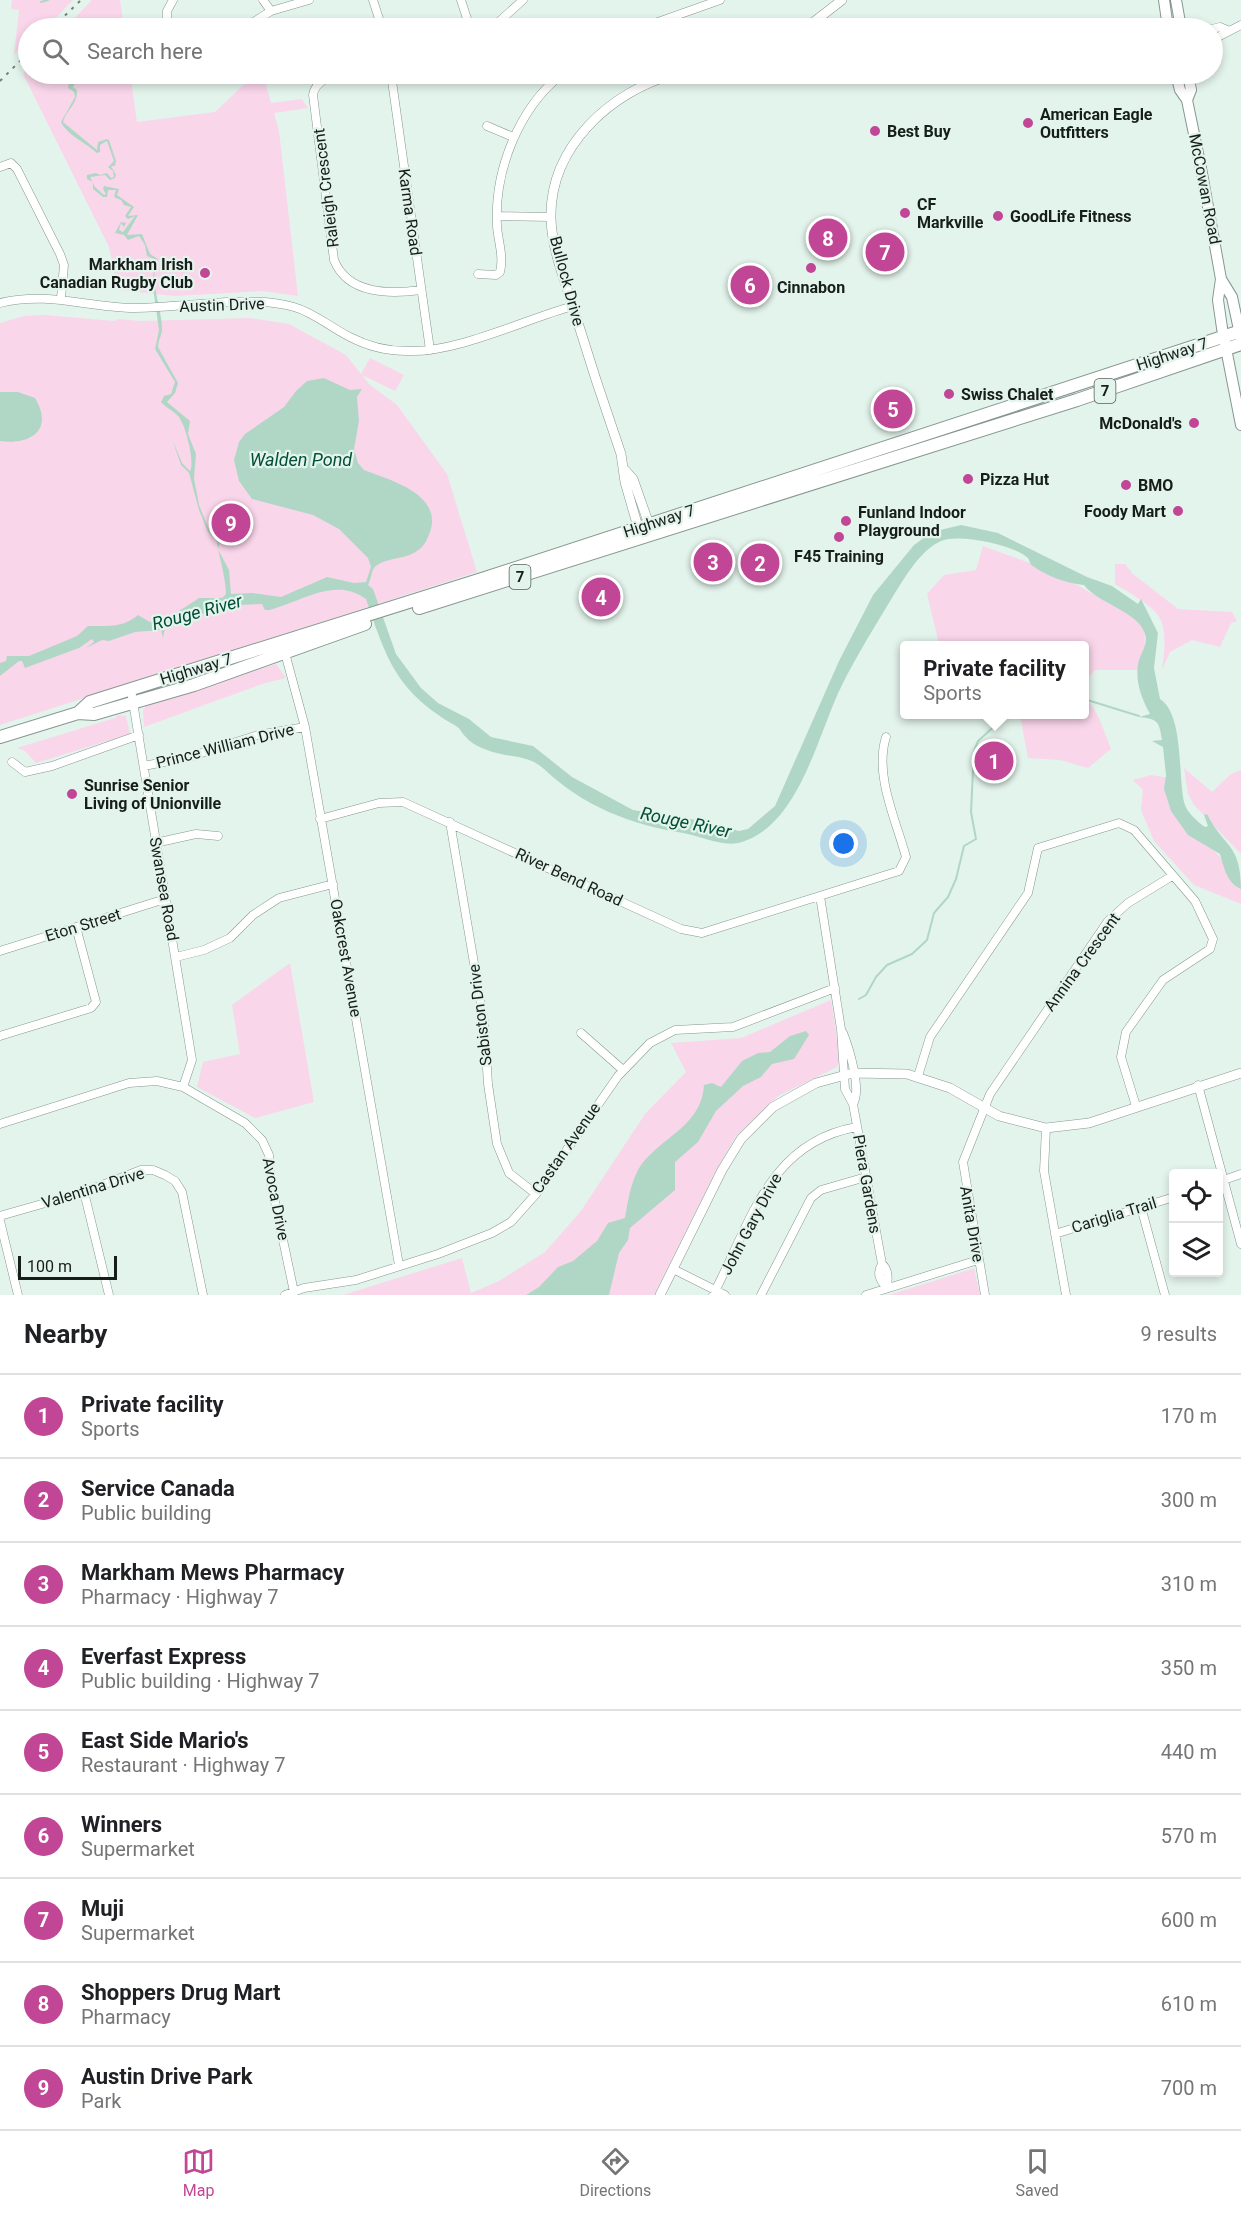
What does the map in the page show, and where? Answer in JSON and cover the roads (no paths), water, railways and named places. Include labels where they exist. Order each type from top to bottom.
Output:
[{"type":"main road","points":[[1164,0],[1167,18]]},
{"type":"main road","points":[[1176,0],[1179,18]]},
{"type":"main road","name":"McCowan Road","points":[[1178,84],[1179,90],[1187,100],[1221,279],[1218,300],[1241,424]]},
{"type":"main road","name":"McCowan Road","points":[[1187,100],[1191,90],[1190,84]]},
{"type":"main road","name":"McCowan Road","points":[[1221,279],[1232,297],[1241,336]]},
{"type":"main road","name":"Highway 7","points":[[0,737],[78,713],[94,714],[132,696],[931,434],[1225,343],[1241,336]]},
{"type":"main road","name":"Highway 7","points":[[132,696],[194,685],[285,653],[365,620]]},
{"type":"street","points":[[166,18],[166,11],[173,0]]},
{"type":"street","points":[[263,0],[271,11]]},
{"type":"street","points":[[260,18],[271,11],[309,0]]},
{"type":"street","points":[[373,0],[379,18]]},
{"type":"street","points":[[461,0],[467,18]]},
{"type":"street","points":[[503,18],[523,0]]},
{"type":"street","points":[[669,18],[720,0]]},
{"type":"street","points":[[819,18],[842,0]]},
{"type":"street","points":[[1223,28],[1227,30],[1241,25]]},
{"type":"street","points":[[1223,36],[1227,30]]},
{"type":"street","name":"Raleigh Crescent","points":[[318,84],[314,88],[313,95],[334,260],[343,273],[361,287],[376,292],[421,290]]},
{"type":"street","name":"Karma Road","points":[[391,84],[430,350]]},
{"type":"street","points":[[477,274],[496,275],[500,272],[498,216],[501,180],[513,137],[538,100],[553,84]]},
{"type":"street","name":"Bullock Drive","points":[[646,528],[633,479],[625,470],[557,257],[551,217],[561,171],[582,134],[611,103],[627,93],[650,84]]},
{"type":"street","points":[[488,126],[513,137]]},
{"type":"street","points":[[0,167],[11,164],[17,170],[60,254],[64,265],[61,298]]},
{"type":"street","points":[[498,216],[551,217]]},
{"type":"street","name":"Austin Drive","points":[[0,303],[36,298],[61,298],[115,308],[276,304],[310,313],[367,344],[407,351],[430,350],[573,306]]},
{"type":"street","name":"Oakcrest Avenue","points":[[285,653],[305,727],[399,1265]]},
{"type":"street","name":"Swansea Road","points":[[132,696],[192,1060],[183,1088]]},
{"type":"street","name":"Prince William Drive","points":[[144,766],[189,757],[258,735],[305,727]]},
{"type":"street","points":[[12,762],[25,772],[52,766],[139,735]]},
{"type":"street","name":"River Bend Road","points":[[320,819],[390,801],[403,802],[691,932],[712,931],[892,874],[904,865],[906,857],[881,759],[886,737]]},
{"type":"street","name":"Sabiston Drive","points":[[450,822],[484,1022],[488,1084],[497,1143],[508,1173],[536,1194]]},
{"type":"street","points":[[918,1076],[930,1037],[1028,893],[1040,846],[1119,823],[1134,830],[1201,910],[1213,943],[1210,950],[1163,980],[1126,1032],[1120,1057],[1136,1106]]},
{"type":"street","points":[[155,843],[196,834],[218,836]]},
{"type":"street","name":"Annina Crescent","points":[[966,1154],[984,1108],[1008,1067],[1108,921],[1128,903],[1172,876]]},
{"type":"street","points":[[176,957],[204,950],[230,938],[265,906],[279,898],[333,884]]},
{"type":"street","name":"Piera Gardens","points":[[820,896],[848,1074],[856,1099],[853,1104],[882,1264],[886,1268],[887,1288]]},
{"type":"street","name":"Eton Street","points":[[0,951],[165,899]]},
{"type":"street","points":[[0,1036],[91,1008],[96,1002],[76,927]]},
{"type":"street","name":"Castan Avenue","points":[[285,1295],[356,1280],[438,1254],[492,1233],[510,1222],[536,1194],[623,1070],[650,1043],[664,1034],[685,1028],[733,1027],[835,988]]},
{"type":"street","points":[[581,1033],[623,1070]]},
{"type":"street","points":[[660,1295],[727,1160],[746,1133],[762,1116],[791,1095],[816,1083],[848,1074],[888,1072],[918,1076],[955,1090],[984,1108],[1012,1121],[1046,1128],[1081,1125],[1198,1085],[1241,1073]]},
{"type":"street","name":"Avoca Drive","points":[[0,1124],[129,1083],[157,1081],[183,1088],[245,1124],[262,1140],[269,1155],[271,1182],[294,1292]]},
{"type":"street","points":[[1198,1085],[1218,1169]]},
{"type":"street","name":"John Gary Drive","points":[[714,1293],[768,1185],[784,1164],[810,1143],[828,1134],[858,1127]]},
{"type":"street","points":[[1046,1128],[1044,1166],[1066,1295]]},
{"type":"street","name":"Anita Drive","points":[[966,1154],[963,1174],[985,1295]]},
{"type":"street","name":"Valentina Drive","points":[[0,1216],[84,1192],[141,1170],[153,1170],[175,1180],[182,1192],[203,1295]]},
{"type":"street","points":[[1223,1180],[1241,1174]]},
{"type":"street","points":[[761,1295],[811,1198],[821,1190],[866,1177]]},
{"type":"street","points":[[1223,1187],[1241,1244]]},
{"type":"street","points":[[84,1192],[109,1295]]},
{"type":"street","name":"Cariglia Trail","points":[[1055,1234],[1169,1198]]},
{"type":"street","points":[[1141,1207],[1165,1295]]},
{"type":"street","points":[[0,1221],[18,1295]]},
{"type":"street","points":[[866,1295],[978,1260]]},
{"type":"street","points":[[673,1269],[714,1293],[725,1295]]},
{"type":"water","points":[[69,84],[75,84],[73,87],[77,90],[77,95],[63,122],[97,150],[98,142],[109,140],[116,161],[115,166],[111,166],[116,175],[115,178],[110,180],[105,175],[90,177],[92,182],[87,179],[87,175],[96,173],[100,175],[107,173],[111,178],[114,177],[113,171],[108,167],[114,161],[107,141],[100,145],[100,152],[97,153],[64,127],[61,122],[75,97],[74,92],[68,88]]},
{"type":"water","points":[[93,183],[104,195],[106,194],[104,186],[119,189],[117,195],[134,207],[128,216],[138,215],[127,235],[142,234],[150,254],[158,259],[154,276],[162,329],[158,347],[178,383],[175,393],[167,402],[190,421],[188,434],[196,454],[194,478],[199,505],[210,532],[220,542],[218,549],[217,541],[208,532],[199,510],[189,473],[181,465],[172,439],[182,463],[190,471],[191,453],[184,428],[179,417],[161,402],[164,396],[171,394],[175,382],[155,349],[159,330],[153,287],[154,259],[147,256],[145,245],[139,236],[128,240],[124,235],[115,233],[121,222],[126,223],[124,227],[121,223],[119,230],[123,232],[135,216],[128,219],[125,216],[131,207],[124,205],[121,200],[114,197],[116,190],[108,190],[107,197],[103,197],[93,189]]},
{"type":"water","points":[[324,378],[350,390],[362,389],[357,397],[359,421],[354,449],[358,463],[364,470],[412,490],[429,508],[432,519],[430,532],[422,547],[407,556],[378,564],[373,570],[368,585],[373,589],[396,654],[421,688],[438,703],[469,719],[491,737],[533,746],[572,777],[633,810],[691,819],[739,831],[748,829],[775,806],[839,661],[873,595],[914,545],[932,532],[961,525],[998,533],[1087,577],[1112,586],[1138,604],[1141,599],[1158,633],[1154,668],[1160,699],[1168,707],[1177,732],[1185,806],[1205,827],[1208,826],[1204,815],[1207,814],[1235,854],[1241,889],[1229,879],[1220,854],[1188,835],[1171,811],[1164,789],[1166,775],[1163,747],[1152,741],[1162,740],[1160,729],[1154,720],[1139,717],[1150,714],[1141,695],[1138,681],[1139,660],[1146,641],[1141,626],[1084,585],[1072,583],[1038,570],[1021,553],[973,539],[960,538],[941,541],[919,558],[892,598],[848,674],[805,775],[793,797],[779,817],[762,832],[735,843],[720,843],[626,819],[575,793],[538,764],[482,748],[473,743],[458,727],[420,701],[407,687],[388,657],[366,599],[342,590],[318,593],[269,610],[265,610],[262,604],[218,606],[182,624],[165,627],[163,638],[161,630],[135,632],[109,641],[102,640],[86,648],[94,642],[92,639],[79,648],[25,668],[22,661],[19,661],[0,676],[0,663],[6,661],[7,656],[29,656],[77,636],[88,626],[121,624],[138,615],[150,622],[173,615],[199,598],[222,598],[226,594],[218,549],[229,570],[231,594],[252,593],[281,597],[327,577],[354,583],[366,582],[371,567],[368,558],[339,529],[313,515],[252,499],[239,481],[234,460],[239,442],[245,434],[284,407],[307,381]]},
{"type":"water","points":[[0,392],[18,392],[35,398],[42,419],[40,427],[30,438],[11,442],[0,441]]},
{"type":"water","points":[[806,1031],[809,1035],[794,1059],[772,1064],[761,1077],[743,1086],[716,1111],[698,1142],[675,1162],[675,1190],[630,1228],[628,1240],[619,1253],[609,1295],[526,1295],[539,1287],[558,1267],[573,1261],[597,1241],[608,1223],[625,1218],[637,1172],[654,1151],[690,1119],[702,1098],[704,1085],[712,1083],[721,1087],[742,1061],[758,1053],[770,1052],[790,1036]]},
{"type":"waterway","points":[[41,2],[48,0]]},
{"type":"waterway","points":[[1089,701],[1139,716]]},
{"type":"waterway","points":[[859,999],[866,995],[876,977],[887,965],[912,954],[927,940],[934,913],[948,897],[956,879],[964,846],[976,839],[971,812],[974,751],[978,741],[1002,719]]},
{"type":"railway","points":[[62,18],[81,0]]},
{"type":"railway","points":[[0,81],[18,63]]},
{"type":"place","name":"American Eagle Outfitters","points":[[1028,123]]},
{"type":"place","name":"Best Buy","points":[[875,131]]},
{"type":"place","name":"CF Markville","points":[[905,213]]},
{"type":"place","name":"GoodLife Fitness","points":[[998,216]]},
{"type":"place","name":"Shoppers Drug Mart","points":[[828,238]]},
{"type":"place","name":"Muji","points":[[885,252]]},
{"type":"place","name":"Cinnabon","points":[[811,268]]},
{"type":"place","name":"Markham Irish Canadian Rugby Club","points":[[205,273]]},
{"type":"place","name":"Winners","points":[[750,285]]},
{"type":"place","name":"Swiss Chalet","points":[[949,394]]},
{"type":"place","name":"East Side Mario's","points":[[893,409]]},
{"type":"place","name":"McDonald's","points":[[1194,423]]},
{"type":"place","name":"Pizza Hut","points":[[968,479]]},
{"type":"place","name":"BMO","points":[[1126,485]]},
{"type":"place","name":"Foody Mart","points":[[1178,511]]},
{"type":"place","name":"Funland Indoor Playground","points":[[846,521]]},
{"type":"place","name":"Austin Drive Park","points":[[231,523]]},
{"type":"place","name":"F45 Training","points":[[839,537]]},
{"type":"place","name":"Markham Mews Pharmacy","points":[[713,562]]},
{"type":"place","name":"Service Canada","points":[[760,563]]},
{"type":"place","name":"Everfast Express","points":[[601,597]]},
{"type":"place","name":"Private facility","points":[[994,761]]},
{"type":"place","name":"Sunrise Senior Living of Unionville","points":[[72,794]]},
{"type":"water label","name":"Walden Pond","points":[[301,459]]},
{"type":"water label","name":"Rouge River","points":[[197,612]]},
{"type":"water label","name":"Rouge River","points":[[686,822]]}]
